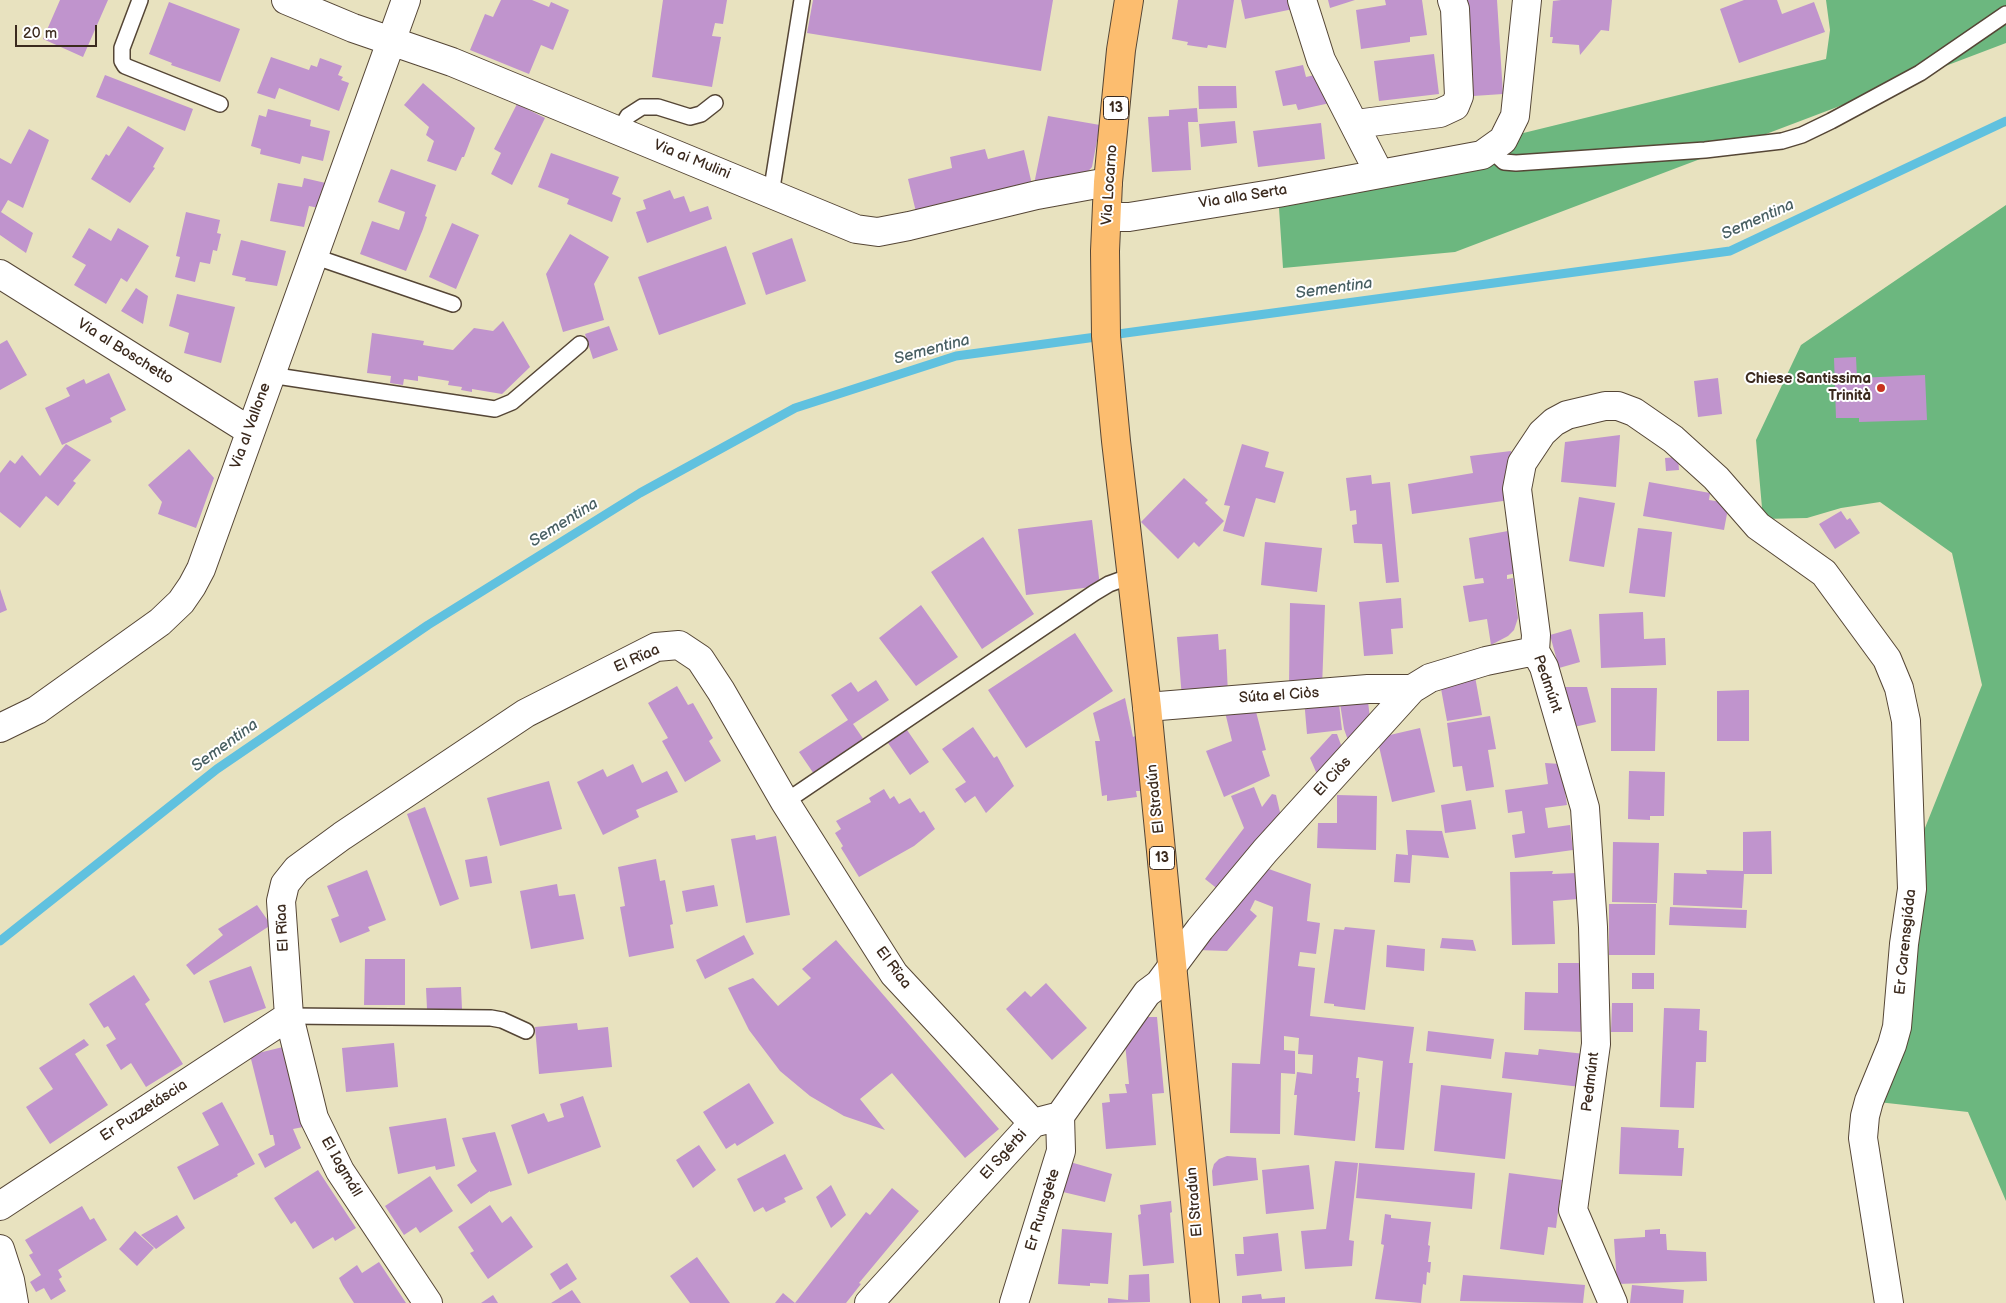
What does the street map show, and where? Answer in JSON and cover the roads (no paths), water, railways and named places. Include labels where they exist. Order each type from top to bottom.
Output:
[{"type":"main road","name":"Via Locarno","points":[[1113,414],[1106,336],[1105,252],[1108,182],[1121,50],[1129,0]]},
{"type":"main road","name":"El Stradún","points":[[1113,414],[1147,707],[1205,1303]]},
{"type":"street","name":"Via ai Mulini","points":[[286,0],[353,28],[452,62],[856,229],[878,232],[902,228],[1037,196],[1108,182]]},
{"type":"street","name":"Via al Vallone","points":[[0,728],[37,710],[160,622],[181,602],[201,569],[406,0]]},
{"type":"street","points":[[1302,0],[1321,60],[1339,98],[1356,124],[1379,173]]},
{"type":"street","points":[[1356,124],[1440,114],[1455,106],[1459,96],[1455,9],[1452,0]]},
{"type":"street","name":"Via alla Serta","points":[[1107,217],[1129,217],[1475,158],[1490,150],[1507,134],[1515,116],[1521,77],[1527,0]]},
{"type":"street","name":"Via al Boschetto","points":[[0,274],[250,430]]},
{"type":"street","name":"Pedmúnt","points":[[1614,1303],[1573,1210],[1596,1044],[1593,927],[1585,808],[1544,667],[1535,651],[1536,636],[1517,489],[1518,474],[1522,463],[1542,433],[1554,422],[1585,410],[1618,406],[1634,412],[1652,423],[1716,478],[1758,526],[1814,564],[1839,592]]},
{"type":"street","name":"Er Carensgiáda","points":[[1839,592],[1887,659],[1899,688],[1906,721],[1912,889],[1904,944],[1897,1027],[1892,1045],[1869,1101],[1864,1128],[1866,1166],[1889,1303]]},
{"type":"street","name":"El Rïaa","points":[[288,1016],[281,901],[282,891],[289,876],[342,836],[526,713],[656,647],[679,645],[700,659],[721,691],[785,802],[894,974],[1033,1123]]},
{"type":"street","name":"El Ciòs","points":[[1173,965],[1195,934],[1265,851],[1412,689],[1430,678],[1486,661],[1535,651]]},
{"type":"street","name":"Súta el Ciòs","points":[[1147,707],[1358,690],[1412,689]]},
{"type":"street","points":[[1060,1116],[1142,999],[1159,984],[1173,965]]},
{"type":"street","name":"Er Puzzetáscia","points":[[0,1206],[288,1016]]},
{"type":"street","name":"El Iagmáll","points":[[288,1016],[314,1118],[325,1144],[340,1171],[428,1303]]},
{"type":"street","name":"El Sgérbi","points":[[870,1303],[1033,1123],[1060,1116]]},
{"type":"street","name":"Er Runsgète","points":[[1014,1303],[1061,1151],[1060,1116]]},
{"type":"street","points":[[0,1250],[10,1280],[14,1303]]},
{"type":"lane","points":[[140,0],[122,48],[122,61],[125,66],[220,104]]},
{"type":"lane","points":[[771,194],[802,0]]},
{"type":"lane","points":[[1490,150],[1504,162],[1516,163],[1705,150],[1782,141],[1802,135],[1831,121],[1920,73],[2006,14]]},
{"type":"lane","points":[[620,131],[628,116],[642,107],[658,107],[690,117],[702,114],[715,103]]},
{"type":"lane","points":[[313,256],[453,304]]},
{"type":"lane","points":[[270,375],[495,408],[512,402],[580,344]]},
{"type":"lane","points":[[785,802],[1094,593],[1108,584],[1131,576]]},
{"type":"lane","points":[[288,1016],[491,1018],[502,1020],[526,1031]]},
{"type":"waterway","name":"Sementina","points":[[0,941],[217,769],[428,625],[640,493],[795,408],[956,356],[1730,251],[2006,121]]},
{"type":"place","name":"Chiese Santissima Trinità","points":[[1881,388]]}]
